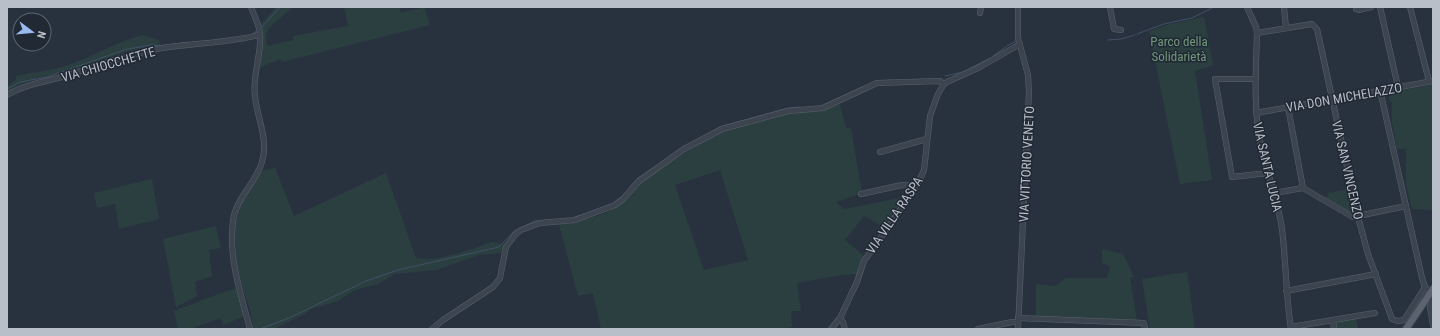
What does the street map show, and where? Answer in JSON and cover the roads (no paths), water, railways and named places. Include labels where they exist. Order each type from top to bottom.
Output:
[{"type":"main road","points":[[1406,329],[1422,305],[1432,294]]},
{"type":"street","points":[[249,328],[238,284],[232,233],[236,208],[258,171],[264,154],[264,144],[256,107],[254,86],[259,54],[259,32],[251,7]]},
{"type":"street","points":[[980,13],[981,7]]},
{"type":"street","name":"VIA VITTORIO VENETO","points":[[1018,7],[1018,38],[1028,75],[1029,92],[1018,329]]},
{"type":"street","points":[[1110,7],[1114,29],[1121,30]]},
{"type":"street","name":"VIA SANTA LUCIA","points":[[1247,7],[1256,27],[1257,33],[1256,113],[1260,145],[1274,193],[1282,228],[1286,291],[1291,328]]},
{"type":"street","points":[[1284,7],[1286,28]]},
{"type":"street","points":[[1356,9],[1359,10],[1371,7]]},
{"type":"street","points":[[1380,7],[1398,87]]},
{"type":"street","points":[[1410,7],[1431,81]]},
{"type":"street","name":"VIA SAN VINCENZO","points":[[1257,33],[1312,24],[1318,29],[1358,217],[1368,254],[1392,319],[1396,321],[1404,320],[1425,288]]},
{"type":"street","name":"VIA CHIOCCHETTE","points":[[7,95],[22,87],[63,77],[126,56],[162,48],[238,40],[259,32]]},
{"type":"street","points":[[432,329],[493,287],[500,278],[506,247],[514,236],[521,230],[540,223],[575,220],[615,205],[623,199],[639,181],[684,149],[722,128],[788,111],[823,108],[877,83],[940,81],[944,84],[980,67],[1020,44]]},
{"type":"street","points":[[1256,79],[1215,79],[1232,177],[1268,173]]},
{"type":"street","name":"VIA DON MICHELAZZO","points":[[1256,113],[1431,81]]},
{"type":"street","name":"VIA VILLA RASPA","points":[[831,329],[840,318],[857,282],[864,261],[916,186],[924,170],[930,116],[938,94],[944,84]]},
{"type":"street","points":[[1380,90],[1425,288],[1432,294],[1430,307],[1433,325]]},
{"type":"street","points":[[1288,107],[1303,188]]},
{"type":"street","points":[[880,152],[927,139]]},
{"type":"street","points":[[861,194],[902,185],[916,186]]},
{"type":"street","points":[[1274,193],[1303,188],[1353,217],[1406,206]]},
{"type":"street","points":[[1286,291],[1376,274]]},
{"type":"street","points":[[1422,305],[1428,304],[1430,307]]},
{"type":"street","points":[[1422,305],[1431,313]]},
{"type":"street","points":[[1291,328],[1376,313]]},
{"type":"street","points":[[840,318],[845,329]]},
{"type":"street","points":[[978,329],[1018,320],[1144,323],[1144,329]]},
{"type":"street","points":[[1333,320],[1334,329]]},
{"type":"waterway","points":[[262,27],[280,7]]},
{"type":"waterway","points":[[1137,34],[1164,24],[1192,18],[1214,7]]},
{"type":"waterway","points":[[252,34],[258,30]]},
{"type":"waterway","points":[[1108,40],[1121,39],[1135,35]]},
{"type":"waterway","points":[[1007,46],[1016,41]]},
{"type":"waterway","points":[[7,89],[20,82],[47,77],[127,49],[188,42]]},
{"type":"waterway","points":[[993,56],[1006,47]]},
{"type":"waterway","points":[[945,76],[963,72],[990,58]]},
{"type":"waterway","points":[[880,81],[890,80]]},
{"type":"waterway","points":[[821,106],[862,87]]},
{"type":"waterway","points":[[723,126],[788,108],[800,107]]},
{"type":"waterway","points":[[697,140],[720,127]]},
{"type":"waterway","points":[[629,188],[638,178],[662,162]]},
{"type":"waterway","points":[[572,218],[584,214]]},
{"type":"waterway","points":[[260,329],[289,318],[366,281],[398,270],[499,247],[514,231],[535,221],[549,220]]},
{"type":"park label","name":"Parco della Solidarietà","points":[[1179,48]]}]
